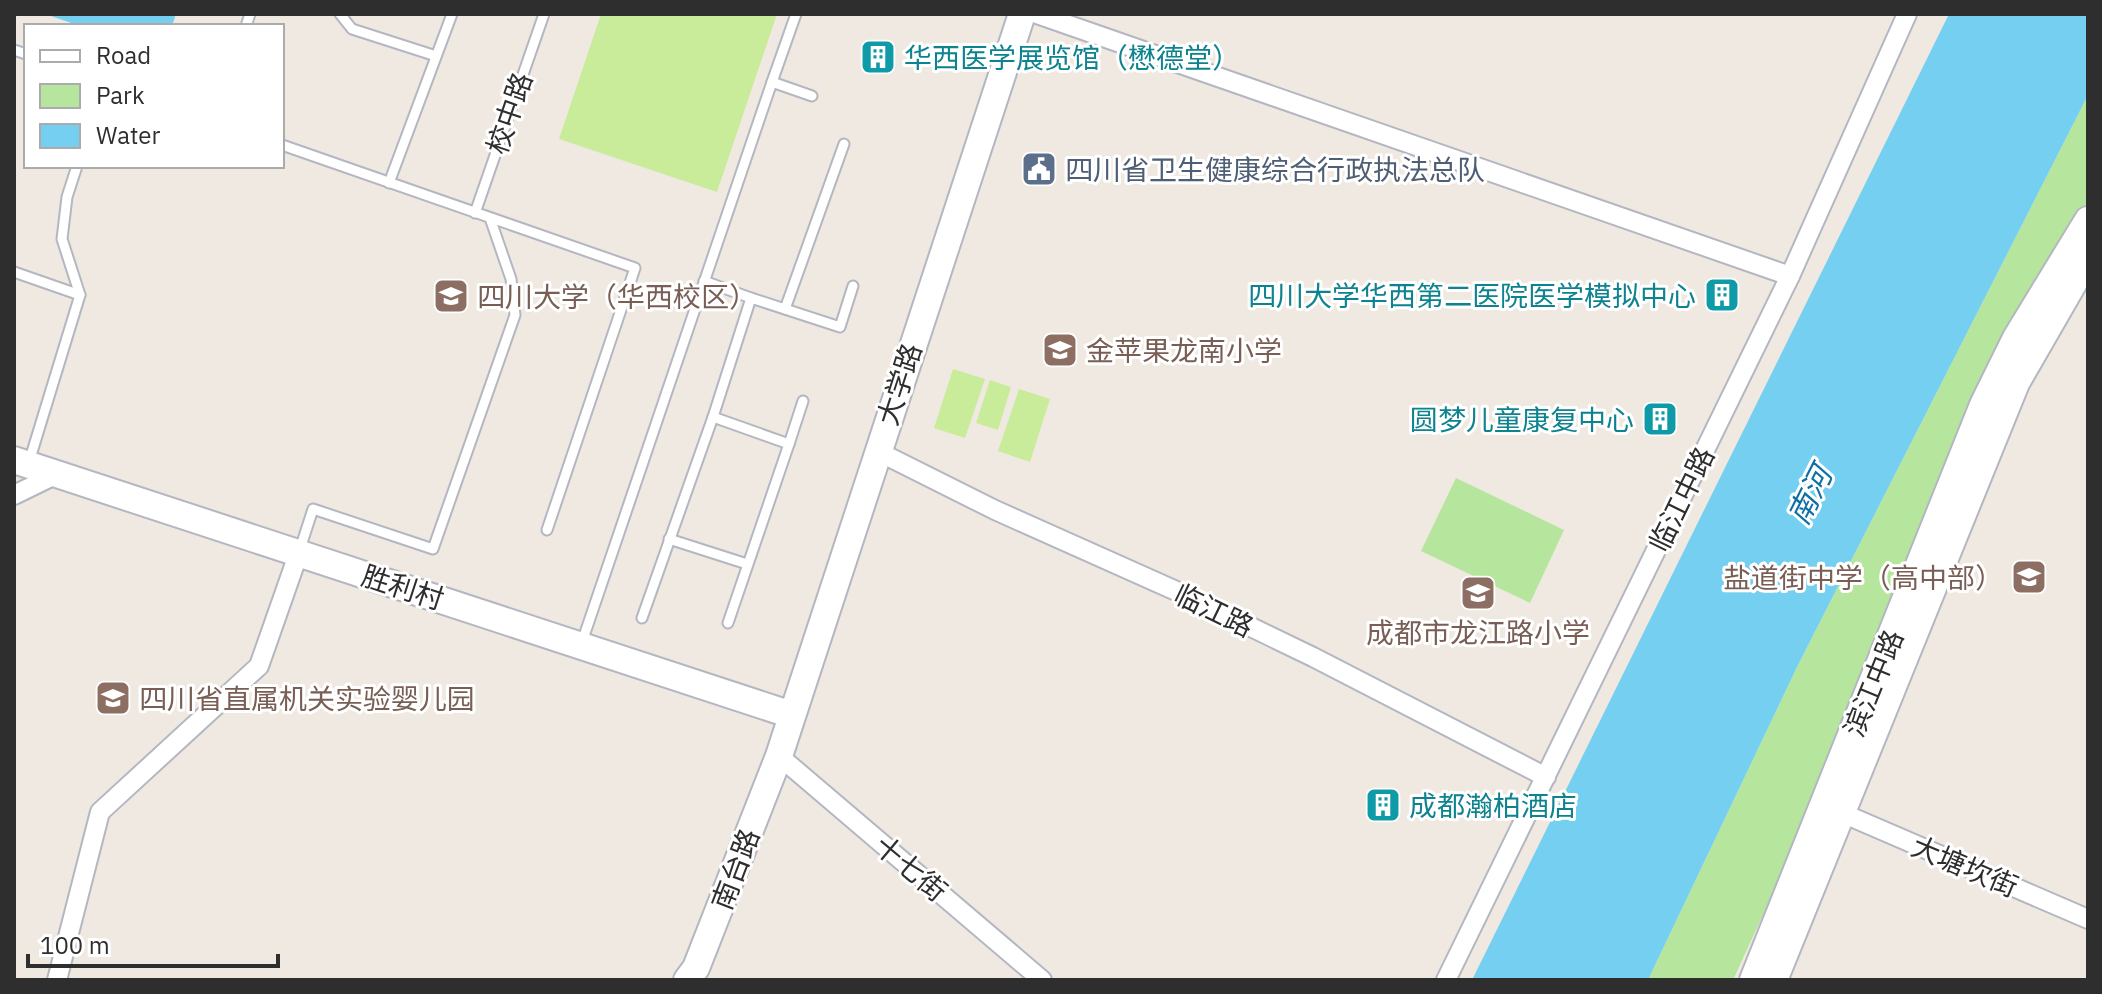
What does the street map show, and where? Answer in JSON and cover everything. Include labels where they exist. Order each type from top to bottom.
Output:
[{"type":"street","name":"大学路","points":[[779,756],[1022,14]]},
{"type":"street","points":[[1037,14],[1790,276]]},
{"type":"street","name":"临江中路","points":[[1446,980],[1790,276],[1907,14]]},
{"type":"street","name":"滨江中路","points":[[1777,980],[1780,936],[1830,792],[1992,386],[2016,338],[2088,220]]},
{"type":"street","name":"滨江中路","points":[[1753,980],[1780,936],[1842,813],[2016,383],[2088,258]]},
{"type":"street","name":"临江路","points":[[877,451],[995,510],[1183,594],[1313,657],[1546,777]]},
{"type":"street","name":"胜利村","points":[[21,462],[792,715]]},
{"type":"street","points":[[14,495],[57,474]]},
{"type":"street","points":[[57,980],[100,812],[259,666],[299,552]]},
{"type":"street","name":"南台路","points":[[696,976],[779,756]]},
{"type":"street","name":"十七街","points":[[779,756],[1042,980]]},
{"type":"street","name":"大塘坎街","points":[[1842,813],[2088,919]]},
{"type":"street","points":[[1746,980],[1780,936]]},
{"type":"lane","points":[[340,14],[352,29],[436,56]]},
{"type":"lane","points":[[389,183],[452,14]]},
{"type":"lane","name":"校中路","points":[[475,213],[544,14]]},
{"type":"lane","points":[[581,645],[796,14]]},
{"type":"lane","points":[[772,82],[812,96]]},
{"type":"lane","points":[[785,309],[844,144]]},
{"type":"lane","points":[[284,146],[635,268],[547,530]]},
{"type":"lane","points":[[21,462],[80,295],[62,239],[67,197],[76,168]]},
{"type":"lane","points":[[299,552],[313,509],[433,549],[515,315],[511,279],[490,218]]},
{"type":"lane","points":[[14,272],[80,295]]},
{"type":"lane","points":[[704,281],[840,327],[853,286]]},
{"type":"lane","points":[[642,618],[751,298]]},
{"type":"lane","points":[[728,623],[803,401]]},
{"type":"lane","points":[[713,417],[789,444]]},
{"type":"lane","points":[[669,539],[747,564]]},
{"type":"green space","points":[[601,14],[777,14],[717,192],[559,139]]},
{"type":"green space","points":[[2088,95],[2088,208],[1733,980],[1648,980],[1797,667]]},
{"type":"green space","points":[[953,369],[985,379],[965,438],[934,428]]},
{"type":"green space","points":[[990,380],[1011,387],[998,430],[976,423]]},
{"type":"green space","points":[[1019,389],[1050,399],[1030,462],[998,451]]},
{"type":"green space","points":[[1456,478],[1564,530],[1530,603],[1421,551]]},
{"type":"water","points":[[45,14],[176,14],[173,24],[74,24]]},
{"type":"water","name":"南河","points":[[1949,14],[2088,14],[2088,95],[1797,667],[1648,980],[1472,980]]},
{"type":"place","name":"华西医学展览馆（懋德堂）","points":[[878,57]]},
{"type":"place","name":"四川省卫生健康综合行政执法总队","points":[[1039,169]]},
{"type":"place","name":"四川大学华西第二医院医学模拟中心","points":[[1722,295]]},
{"type":"place","name":"四川大学（华西校区）","points":[[451,296]]},
{"type":"place","name":"金苹果龙南小学","points":[[1060,350]]},
{"type":"place","name":"圆梦儿童康复中心","points":[[1660,419]]},
{"type":"place","name":"盐道街中学（高中部）","points":[[2029,577]]},
{"type":"place","name":"成都市龙江路小学","points":[[1478,593]]},
{"type":"place","name":"四川省直属机关实验婴儿园","points":[[113,698]]},
{"type":"place","name":"成都瀚柏酒店","points":[[1383,805]]}]
